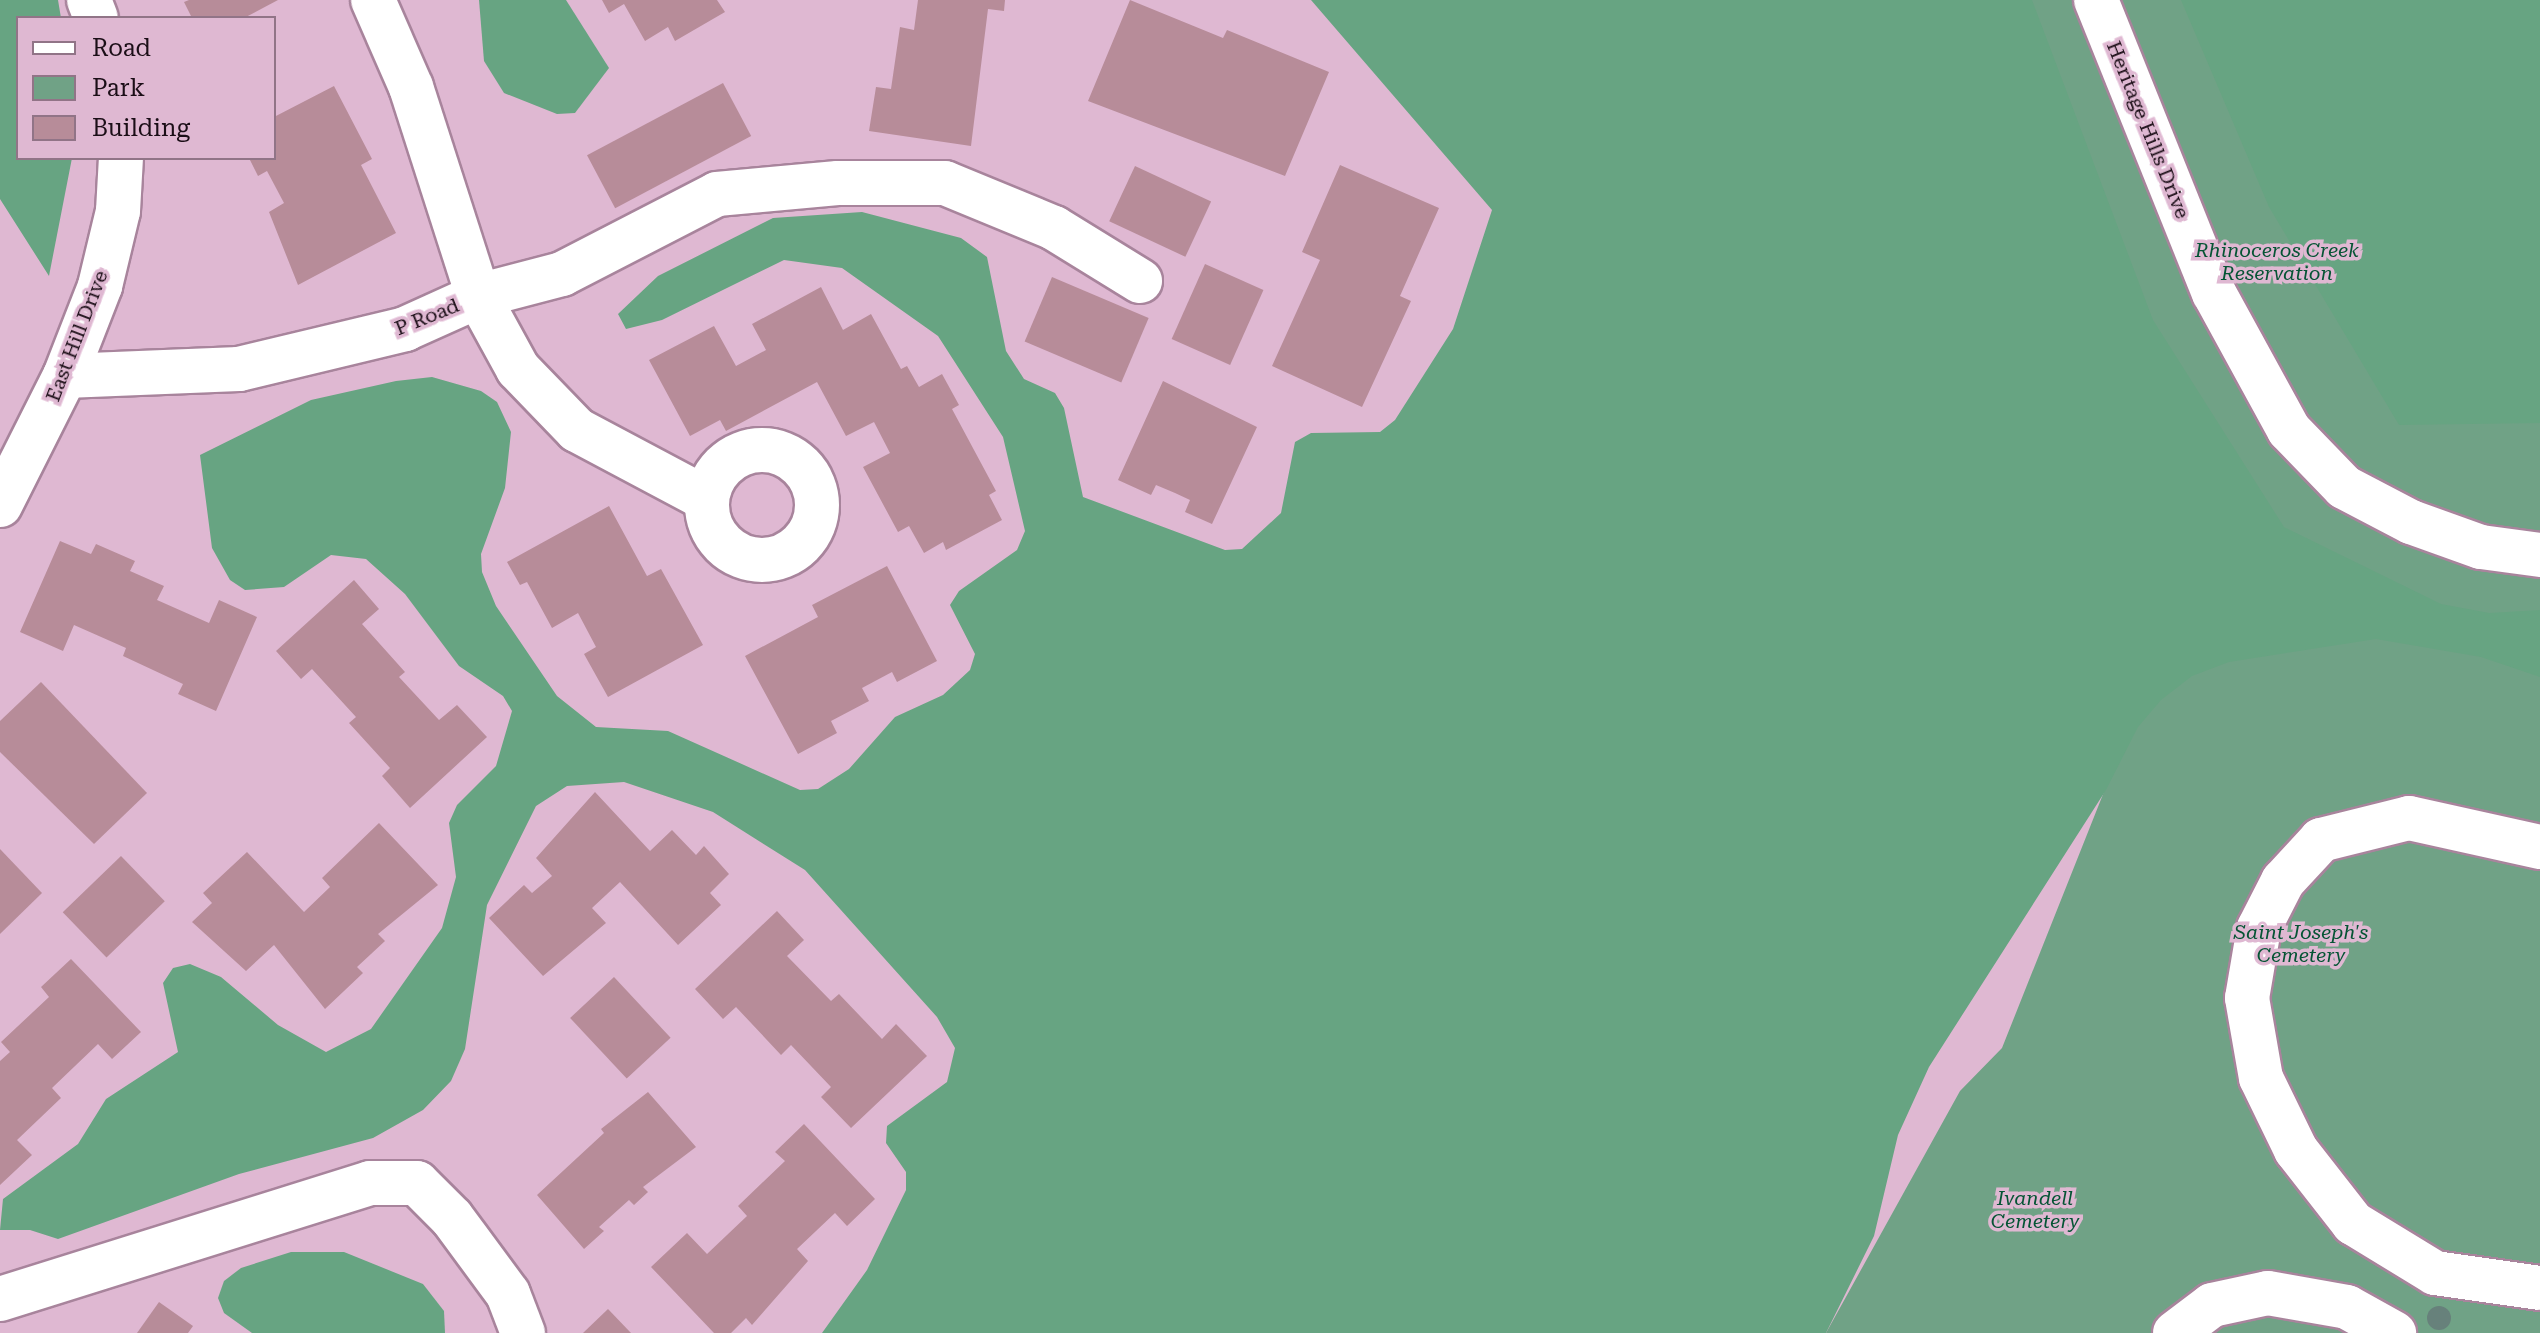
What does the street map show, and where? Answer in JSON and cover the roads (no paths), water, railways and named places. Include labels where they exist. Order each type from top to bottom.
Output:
[{"type":"street","points":[[373,0],[411,87],[478,296],[562,274],[717,194],[838,183],[945,183],[1054,228],[1140,281]]},
{"type":"street","name":"Heritage Hills Drive","points":[[2096,0],[2214,293],[2289,430],[2344,487],[2411,522],[2481,547],[2540,555]]},
{"type":"street","name":"East Hill Drive","points":[[1,499],[65,376],[100,286],[118,211],[121,160]]},
{"type":"street","name":"P Road","points":[[65,376],[239,369],[405,329],[478,296],[518,369],[577,430],[707,499]]},
{"type":"street","points":[[2540,847],[2409,818],[2321,840],[2283,881],[2259,928],[2247,998],[2261,1078],[2296,1150],[2353,1223],[2435,1273],[2540,1288]]},
{"type":"street","points":[[0,1299],[370,1183],[417,1183],[452,1218],[508,1294],[523,1333]]},
{"type":"street","points":[[2175,1333],[2212,1305],[2268,1293],[2322,1318],[2347,1307],[2394,1333]]},
{"type":"park label","name":"Rhinoceros Creek Reservation","points":[[2277,262]]},
{"type":"park label","name":"Saint Joseph's Cemetery","points":[[2301,944]]},
{"type":"park label","name":"Ivandell Cemetery","points":[[2035,1210]]}]
